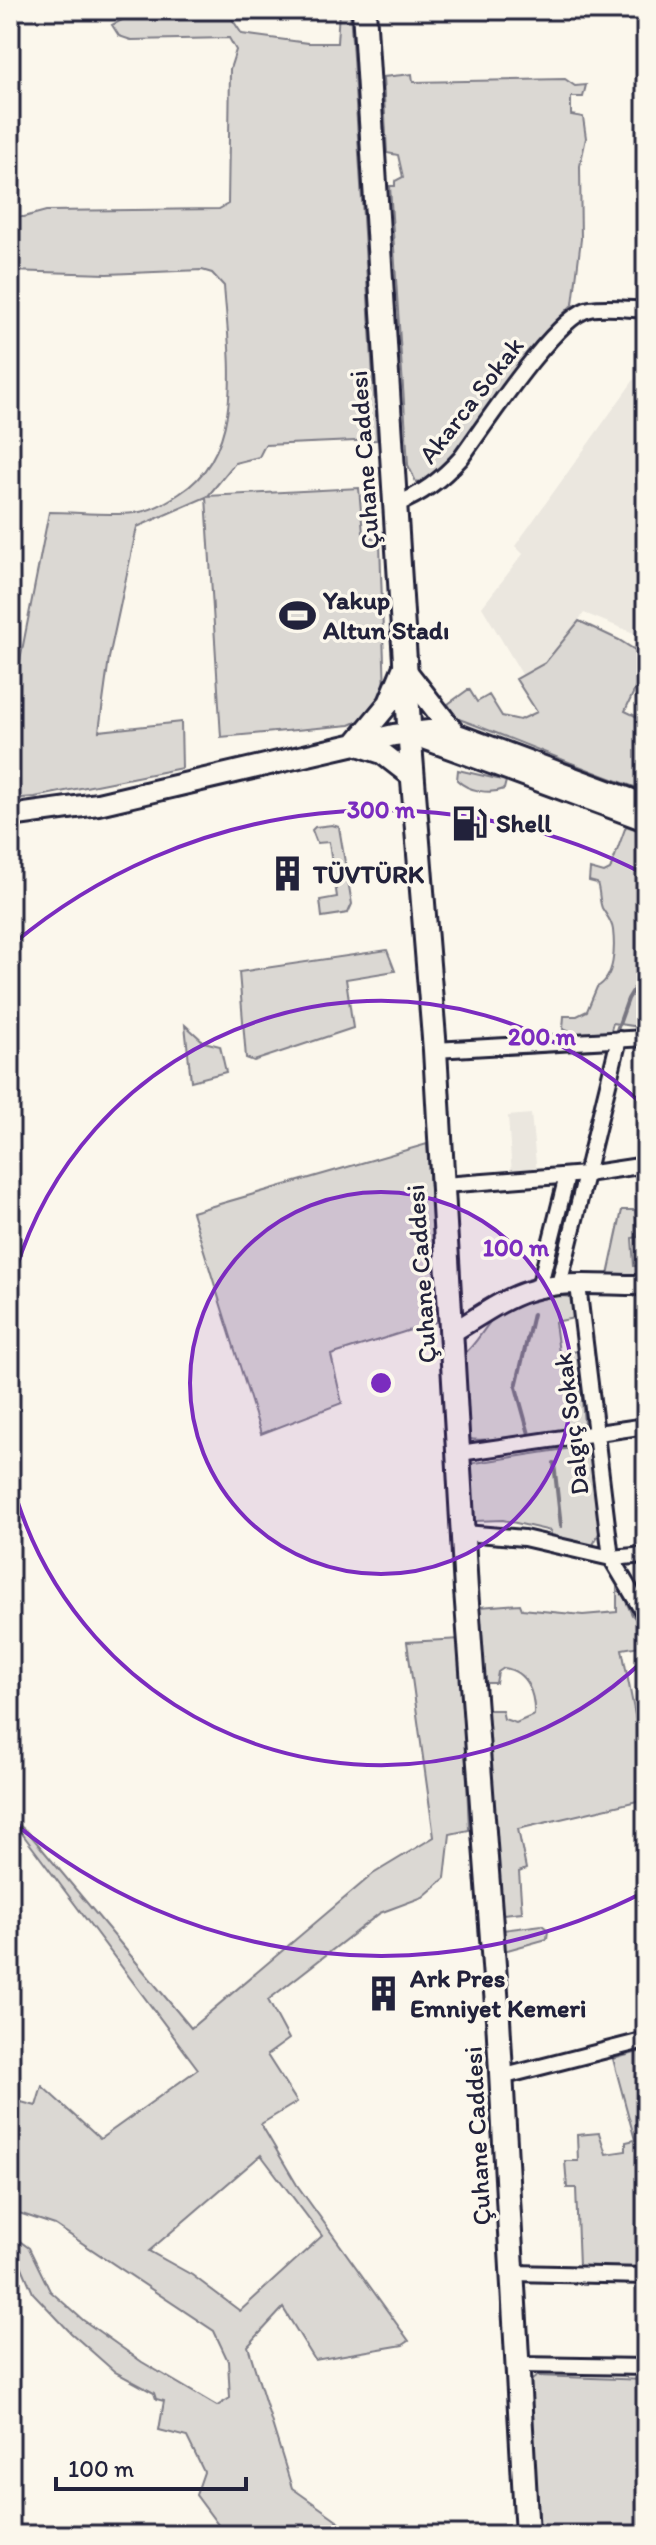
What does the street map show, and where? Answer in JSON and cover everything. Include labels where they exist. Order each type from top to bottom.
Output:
[{"type":"main road","name":"Çuhane Caddesi","points":[[364,10],[413,777],[444,1185],[466,1590],[501,2077],[527,2535]]},
{"type":"main road","points":[[355,744],[389,703],[406,668],[455,734]]},
{"type":"main road","points":[[10,816],[98,804],[355,744],[438,730],[455,734],[646,815]]},
{"type":"main road","points":[[411,733],[646,815]]},
{"type":"main road","points":[[355,744],[382,753],[413,777]]},
{"type":"street","name":"Akarca Sokak","points":[[395,505],[422,494],[445,476],[550,338],[576,314],[589,309],[646,310]]},
{"type":"street","points":[[435,1050],[646,1038]]},
{"type":"street","points":[[569,1285],[586,1174],[619,1039]]},
{"type":"street","points":[[444,1185],[567,1176],[646,1165]]},
{"type":"street","points":[[539,1288],[567,1176]]},
{"type":"street","name":"Dalgıç Sokak","points":[[569,1285],[596,1433],[611,1558]]},
{"type":"street","points":[[453,1332],[518,1295],[539,1288],[646,1285]]},
{"type":"street","points":[[460,1453],[646,1426]]},
{"type":"street","points":[[465,1533],[524,1538],[611,1558],[646,1555]]},
{"type":"street","points":[[611,1558],[646,1617]]},
{"type":"street","points":[[501,2077],[646,2040]]},
{"type":"street","points":[[513,2273],[646,2276]]},
{"type":"street","points":[[518,2365],[646,2367]]},
{"type":"shaded area","points":[[132,10],[226,10],[242,34],[308,43],[337,43],[339,10],[350,10],[377,440],[265,445],[259,457],[235,463],[208,496],[359,488],[363,533],[380,543],[385,692],[368,717],[350,725],[221,737],[206,497],[137,527],[109,658],[99,731],[181,722],[182,768],[35,797],[10,799],[10,712],[49,512],[134,513],[179,494],[201,476],[215,453],[229,400],[229,342],[224,286],[212,273],[202,270],[107,274],[10,271],[10,217],[46,211],[219,209],[228,204],[230,69],[236,50],[229,38],[131,40],[119,36],[112,25],[134,14]]},
{"type":"shaded area","points":[[412,74],[413,82],[565,79],[575,86],[586,85],[583,97],[571,97],[571,115],[583,117],[586,138],[580,166],[581,239],[573,304],[552,325],[453,461],[424,481],[416,482],[408,465],[390,186],[395,186],[395,181],[403,177],[398,155],[387,153],[383,77]]},
{"type":"shaded area","points":[[646,363],[646,638],[584,613],[552,656],[523,676],[482,607],[523,554],[515,546]]},
{"type":"shaded area","points":[[579,621],[646,657],[646,665],[625,711],[646,721],[646,791],[456,718],[448,704],[469,689],[477,702],[489,695],[502,716],[520,720],[537,712],[516,679],[545,663]]},
{"type":"shaded area","points":[[458,770],[506,781],[504,789],[486,792],[467,787],[457,780]]},
{"type":"shaded area","points":[[332,825],[339,827],[352,904],[348,913],[322,917],[320,900],[337,897],[329,842],[317,843],[312,830]]},
{"type":"shaded area","points":[[626,826],[646,833],[646,1028],[613,1023],[609,1037],[575,1034],[563,1029],[564,1016],[577,1016],[587,1011],[597,987],[607,977],[614,954],[612,927],[602,908],[597,883],[589,881],[590,869],[604,873],[610,870]]},
{"type":"shaded area","points":[[387,950],[395,971],[346,979],[353,1028],[254,1061],[246,1058],[239,972]]},
{"type":"shaded area","points":[[185,1025],[204,1042],[220,1046],[226,1072],[191,1081]]},
{"type":"shaded area","points":[[531,1114],[537,1173],[512,1175],[508,1116]]},
{"type":"shaded area","points":[[427,1144],[439,1321],[331,1355],[342,1403],[261,1434],[192,1212]]},
{"type":"shaded area","points":[[622,1210],[635,1210],[638,1237],[632,1238],[634,1266],[644,1266],[646,1276],[608,1275]]},
{"type":"shaded area","points":[[571,1297],[574,1318],[555,1322],[559,1353],[578,1351],[584,1424],[527,1436],[469,1439],[462,1356],[501,1310],[526,1300]]},
{"type":"shaded area","points":[[591,1445],[601,1529],[592,1547],[550,1536],[551,1531],[503,1520],[474,1521],[468,1464]]},
{"type":"shaded area","points":[[617,1581],[632,1615],[646,1630],[646,1645],[622,1649],[646,1771],[646,1799],[518,1829],[526,1869],[519,1872],[522,1912],[503,1914],[499,1909],[485,1710],[502,1710],[504,1719],[516,1723],[534,1715],[534,1707],[528,1685],[512,1670],[504,1668],[498,1672],[496,1683],[484,1683],[474,1611],[479,1607],[520,1604],[522,1609],[583,1615],[617,1612]]},
{"type":"shaded area","points":[[461,1639],[469,1830],[450,1834],[445,1878],[423,1897],[380,1913],[268,2000],[289,2039],[267,2055],[297,2102],[261,2124],[297,2185],[409,2341],[403,2345],[315,2360],[283,2308],[248,2346],[292,2488],[351,2530],[351,2535],[274,2535],[219,2526],[196,2495],[204,2472],[187,2437],[159,2430],[164,2401],[115,2372],[71,2333],[33,2293],[17,2247],[10,2244],[10,2234],[29,2248],[50,2291],[83,2320],[142,2362],[217,2406],[230,2398],[228,2361],[214,2331],[55,2225],[10,2210],[10,2099],[36,2106],[42,2086],[100,2139],[198,2069],[12,1820],[28,1832],[191,2028],[373,1874],[434,1837],[407,1642]],"holes":[[[261,2155],[322,2236],[240,2311],[192,2275],[149,2251]]]},
{"type":"shaded area","points":[[542,1925],[548,1930],[547,1939],[504,1951],[502,1930]]},
{"type":"shaded area","points":[[646,2050],[646,2269],[579,2266],[576,2188],[567,2188],[565,2161],[578,2161],[577,2135],[599,2133],[606,2154],[626,2151],[626,2142],[635,2140],[613,2059]]},
{"type":"shaded area","points":[[537,2376],[646,2380],[646,2535],[537,2535],[528,2383]]},
{"type":"waterway","points":[[617,1030],[628,999],[646,969]]},
{"type":"waterway","points":[[580,1169],[584,1152]]},
{"type":"waterway","points":[[554,1269],[573,1195]]},
{"type":"waterway","points":[[529,1434],[516,1387],[533,1314]]},
{"type":"waterway","points":[[554,1463],[561,1526]]},
{"type":"place","name":"Yakup Altun Stadı","points":[[297,615]]},
{"type":"place","name":"Shell","points":[[470,823]]},
{"type":"place","name":"TÜVTÜRK","points":[[287,874]]},
{"type":"place","name":"Ark Pres Emniyet Kemeri","points":[[384,1993]]}]
